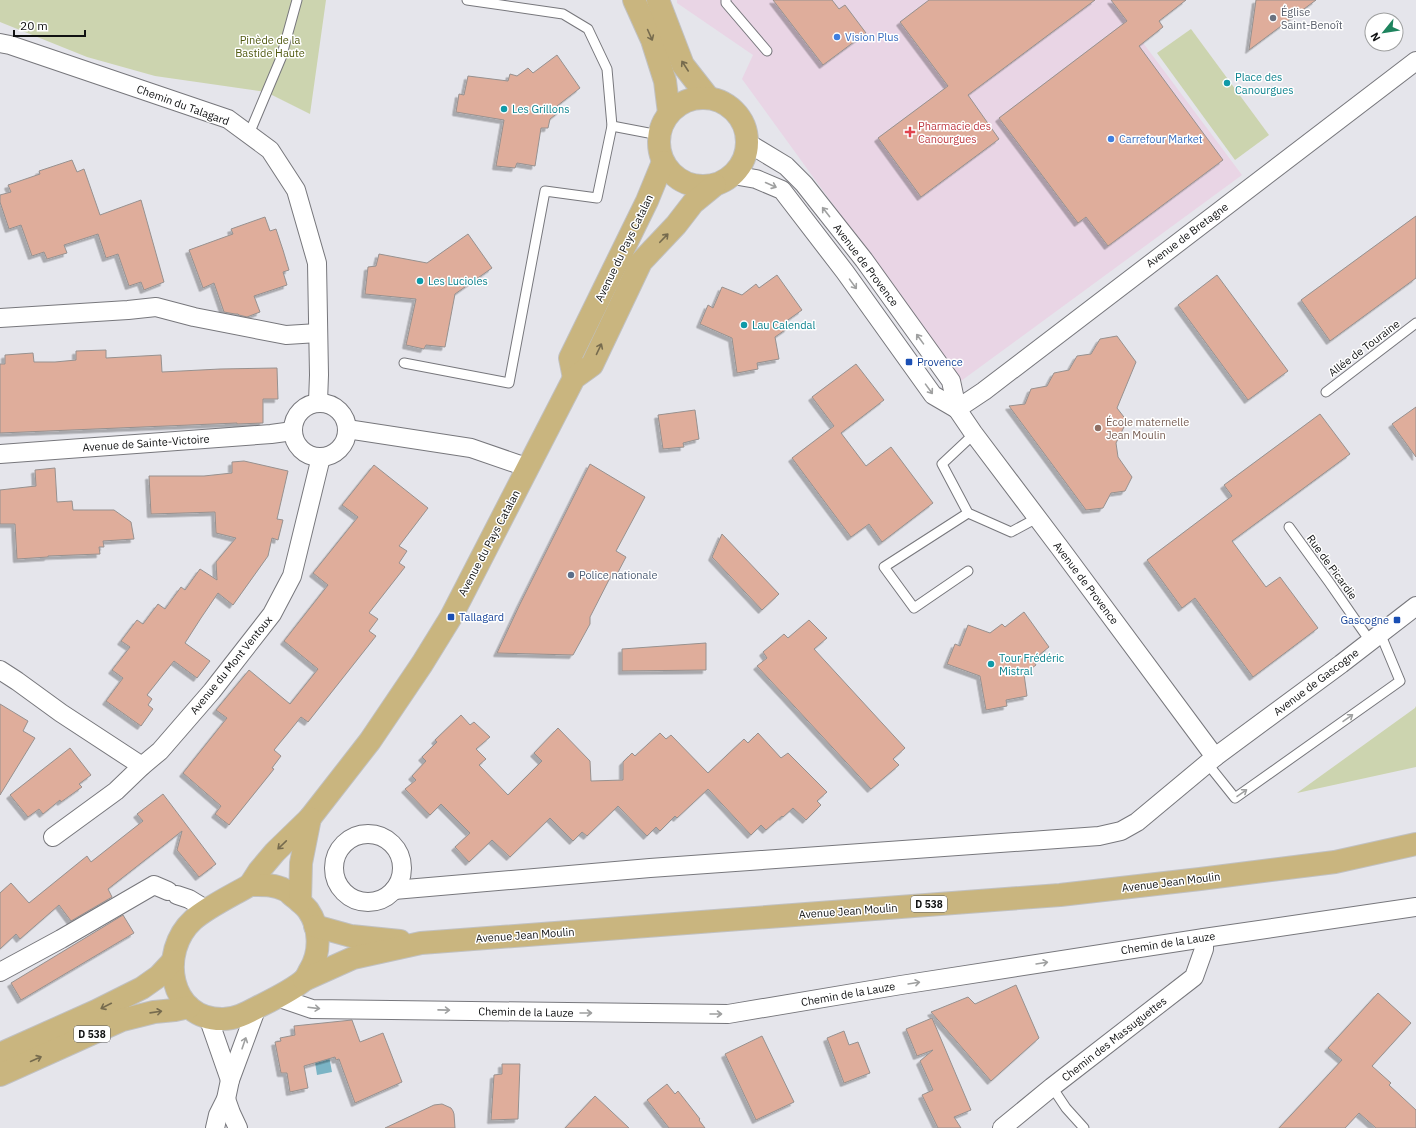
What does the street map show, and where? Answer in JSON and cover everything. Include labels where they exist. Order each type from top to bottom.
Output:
[{"type":"main road","points":[[634,0],[652,40],[665,81],[668,113]]},
{"type":"main road","points":[[658,0],[683,65],[708,97]]},
{"type":"main road","points":[[708,97],[721,101],[732,108],[741,118],[746,130],[748,143],[746,155],[741,166],[724,180],[700,186],[685,182],[673,174],[663,162],[659,149],[659,135],[662,123],[668,113],[679,103],[693,98],[708,97]]},
{"type":"main road","name":"Avenue du Pays Catalan","points":[[574,378],[570,358],[647,201],[663,162]]},
{"type":"main road","name":"Avenue du Pays Catalan","points":[[250,885],[259,871],[275,852],[310,818],[370,741],[422,664],[451,617],[574,378],[592,364],[641,262],[676,225],[693,203],[724,180]]},
{"type":"main road","name":"Avenue du Pays Catalan","points":[[300,902],[302,863],[310,818]]},
{"type":"main road","name":"Avenue Jean Moulin","points":[[304,980],[353,958],[421,943],[1060,895],[1335,862],[1416,844]]},
{"type":"main road","points":[[250,885],[271,885],[286,890],[300,902],[313,918],[317,939],[315,962],[304,980],[277,997],[257,1007],[238,1016],[223,1019],[199,1012],[182,1000],[175,986],[172,973],[173,961],[176,946],[183,933],[193,921],[207,910],[250,885]]},
{"type":"main road","name":"Avenue Jean Moulin","points":[[315,926],[351,936],[421,943]]},
{"type":"main road","name":"D 538","points":[[0,1054],[96,1011],[142,988],[159,976],[173,961]]},
{"type":"main road","name":"D 538","points":[[0,1075],[122,1020],[154,1012],[199,1012]]},
{"type":"street","name":"Chemin du Talagard","points":[[0,43],[10,45],[228,119],[270,150],[296,190],[317,263],[318,402]]},
{"type":"street","name":"Avenue de Bretagne","points":[[958,409],[984,391],[1416,62]]},
{"type":"street","name":"Avenue de Provence","points":[[748,143],[786,166],[804,184],[864,260],[951,382],[958,409],[974,434],[1037,518],[1211,760]]},
{"type":"street","name":"Avenue de Provence","points":[[724,180],[756,179],[782,190],[845,272],[933,395],[958,409]]},
{"type":"street","points":[[0,318],[156,307],[194,317],[286,335],[318,332]]},
{"type":"street","points":[[318,402],[335,406],[346,420],[347,429],[346,437],[336,452],[329,456],[320,457],[312,456],[298,447],[292,431],[293,423],[302,408],[318,402]]},
{"type":"street","points":[[347,429],[472,448],[528,468]]},
{"type":"street","name":"Avenue de Sainte-Victoire","points":[[0,454],[271,434],[292,431]]},
{"type":"street","name":"Avenue du Mont Ventoux","points":[[53,837],[116,791],[160,751],[212,690],[272,614],[292,576],[320,457]]},
{"type":"street","name":"Avenue de Gascogne","points":[[394,890],[650,868],[1098,836],[1121,831],[1137,822],[1211,760],[1341,664],[1416,606]]},
{"type":"street","points":[[0,670],[60,713],[142,766]]},
{"type":"street","points":[[0,972],[154,885],[189,899],[207,910]]},
{"type":"street","name":"Chemin de la Lauze","points":[[277,997],[312,1009],[728,1014],[901,985],[1416,907]]},
{"type":"street","name":"Chemin des Massuguettes","points":[[1002,1128],[1052,1087],[1194,977],[1204,949],[1204,938]]},
{"type":"street","points":[[215,1128],[218,1115],[226,1099],[230,1080],[257,1007]]},
{"type":"street","points":[[199,1012],[230,1080]]},
{"type":"street","points":[[226,1099],[238,1128]]},
{"type":"lane","points":[[249,134],[281,58],[297,0]]},
{"type":"lane","points":[[404,363],[509,382],[545,191],[596,198],[612,126],[607,69],[588,29],[563,14],[467,0]]},
{"type":"lane","points":[[726,0],[726,3],[767,51]]},
{"type":"lane","points":[[612,126],[659,135]]},
{"type":"lane","name":"Allée de Touraine","points":[[1326,392],[1416,323]]},
{"type":"lane","points":[[974,434],[942,464],[968,513],[1011,532],[1037,518]]},
{"type":"lane","points":[[968,513],[884,567],[914,608],[968,571]]},
{"type":"lane","name":"Rue de Picardie","points":[[1211,760],[1235,798],[1400,681],[1375,637],[1329,582],[1289,527]]},
{"type":"lane","points":[[1052,1087],[1066,1108],[1084,1128]]},
{"type":"shaded area","points":[[677,0],[1111,0],[1242,175],[961,381],[742,79],[753,55],[677,3]]},
{"type":"green space","name":"Pinède de la Bastide Haute","points":[[0,0],[326,0],[310,114],[266,92],[155,76],[87,57],[0,22]]},
{"type":"green space","points":[[1191,29],[1269,135],[1235,160],[1157,53]]},
{"type":"green space","points":[[1416,706],[1416,767],[1297,793],[1415,708]]},
{"type":"water","points":[[326,1040],[332,1072],[317,1075],[312,1043]]},
{"type":"building","points":[[773,0],[832,0],[839,9],[845,5],[866,33],[823,65]]},
{"type":"building","points":[[929,0],[1095,0],[968,95],[999,139],[921,197],[878,138],[948,86],[900,22]]},
{"type":"building","name":"Carrefour Market","points":[[1111,0],[1186,0],[1159,21],[1163,27],[1139,46],[1223,160],[1108,246],[1086,217],[1078,223],[999,118],[1127,21]]},
{"type":"building","name":"Église Saint-Benoît","points":[[1256,0],[1316,0],[1249,50]]},
{"type":"building","name":"Les Grillons","points":[[557,55],[580,88],[557,106],[560,111],[550,119],[548,128],[541,128],[535,166],[517,163],[515,168],[496,166],[504,120],[456,112],[459,94],[464,95],[468,76],[508,81],[510,74],[517,76],[528,68],[533,73]]},
{"type":"building","points":[[72,160],[77,172],[84,169],[100,215],[141,200],[164,282],[144,290],[141,282],[129,286],[118,254],[106,258],[98,234],[64,245],[67,253],[47,259],[44,252],[32,256],[21,225],[9,229],[0,202],[0,195],[11,192],[8,185],[40,174],[39,171]]},
{"type":"building","points":[[1416,216],[1416,278],[1330,341],[1301,300]]},
{"type":"building","points":[[265,217],[270,231],[276,229],[283,250],[289,270],[283,272],[287,285],[254,296],[260,312],[247,317],[224,312],[214,283],[203,288],[189,250],[233,234],[231,229]]},
{"type":"building","name":"Les Lucioles","points":[[468,234],[492,268],[455,294],[445,347],[426,345],[424,349],[406,345],[416,299],[365,294],[368,267],[376,266],[379,254],[427,263]]},
{"type":"building","name":"Lau Calendal","points":[[777,275],[802,310],[785,322],[788,328],[775,337],[779,359],[757,363],[758,369],[737,373],[732,338],[700,324],[708,305],[713,308],[722,287],[742,295],[756,284],[759,288]]},
{"type":"building","points":[[1217,275],[1288,371],[1248,400],[1178,305]]},
{"type":"building","points":[[1117,336],[1136,362],[1117,408],[1127,421],[1116,443],[1118,457],[1132,477],[1125,491],[1111,493],[1103,508],[1086,510],[1009,406],[1025,404],[1031,389],[1047,386],[1054,373],[1069,370],[1077,356],[1091,354],[1100,339]]},
{"type":"building","points":[[106,350],[106,358],[161,355],[162,372],[277,368],[278,399],[263,399],[263,423],[0,433],[0,364],[5,364],[5,355],[33,353],[34,362],[55,362],[76,360],[76,351]]},
{"type":"building","points":[[856,364],[884,400],[841,433],[866,466],[891,447],[933,503],[882,542],[869,524],[851,537],[792,458],[834,426],[812,397]]},
{"type":"building","points":[[1416,407],[1416,457],[1392,424]]},
{"type":"building","points":[[695,410],[699,439],[683,443],[684,447],[663,449],[658,415]]},
{"type":"building","points":[[1320,414],[1350,454],[1232,541],[1266,587],[1280,577],[1318,628],[1253,677],[1195,598],[1182,608],[1147,560],[1232,496],[1224,485]]},
{"type":"building","points":[[244,461],[288,471],[277,519],[283,520],[278,540],[272,538],[268,556],[233,605],[218,593],[185,643],[210,661],[197,678],[174,661],[147,695],[152,699],[148,705],[153,709],[141,726],[106,701],[123,678],[112,670],[130,647],[121,641],[137,620],[143,624],[158,604],[165,609],[181,587],[185,590],[200,569],[217,580],[216,562],[236,538],[216,533],[215,512],[151,514],[149,476],[204,476],[232,473],[232,462]]},
{"type":"building","points":[[590,464],[645,497],[616,551],[626,557],[616,576],[612,574],[590,617],[590,624],[573,655],[497,653],[520,604]]},
{"type":"building","points":[[374,465],[428,508],[399,546],[407,551],[399,563],[405,567],[369,613],[378,619],[369,631],[376,636],[308,722],[301,717],[274,750],[281,756],[272,768],[274,769],[229,825],[215,814],[221,806],[183,773],[227,718],[216,710],[249,670],[290,704],[318,669],[284,641],[328,585],[313,573],[358,517],[342,505]]},
{"type":"building","points":[[55,468],[57,502],[72,501],[73,510],[114,510],[131,522],[134,539],[103,541],[104,547],[99,547],[100,554],[17,559],[15,524],[0,524],[0,490],[36,486],[35,470]]},
{"type":"building","points":[[722,534],[779,594],[762,610],[712,557]]},
{"type":"building","name":"Tour Frédéric Mistral","points":[[1024,612],[1049,647],[1033,660],[1036,665],[1024,674],[1027,696],[1006,700],[1007,706],[986,710],[980,676],[947,664],[955,644],[960,646],[968,625],[990,633],[1002,624],[1005,627]]},
{"type":"building","points":[[809,620],[827,638],[814,649],[905,748],[893,759],[899,765],[871,789],[757,666],[767,658],[763,652],[784,634],[788,638]]},
{"type":"building","points":[[706,643],[706,670],[622,671],[622,649]]},
{"type":"building","points":[[0,704],[28,721],[23,731],[35,738],[0,795]]},
{"type":"building","points":[[461,715],[470,725],[474,722],[490,737],[476,749],[486,759],[479,765],[508,795],[542,761],[534,753],[558,728],[590,761],[591,781],[623,780],[623,762],[632,753],[635,756],[660,733],[666,739],[671,735],[708,773],[744,739],[748,743],[758,733],[781,758],[788,753],[827,792],[817,801],[821,805],[806,820],[793,808],[766,830],[761,825],[751,835],[708,789],[677,818],[675,816],[660,831],[656,827],[647,836],[618,806],[587,836],[582,832],[573,841],[550,818],[510,857],[492,840],[469,862],[455,847],[470,833],[441,804],[430,815],[405,789],[416,780],[412,776],[426,761],[422,757],[437,742],[435,740]]},
{"type":"building","points":[[70,748],[91,775],[79,784],[82,787],[61,802],[60,800],[43,814],[39,809],[28,817],[10,795]]},
{"type":"building","points":[[163,794],[216,864],[199,877],[177,850],[182,831],[108,889],[112,897],[71,921],[59,905],[20,939],[16,934],[0,949],[0,893],[11,883],[29,903],[87,856],[91,862],[143,821],[137,814]]},
{"type":"building","points":[[123,915],[134,933],[21,1000],[11,983]]},
{"type":"building","points":[[1016,985],[1039,1038],[991,1081],[931,1012],[968,997],[975,1004]]},
{"type":"building","points":[[1378,993],[1411,1023],[1372,1066],[1391,1083],[1389,1085],[1416,1110],[1416,1128],[1376,1128],[1359,1113],[1345,1128],[1279,1128],[1342,1060],[1328,1048]]},
{"type":"building","points":[[932,1018],[971,1110],[954,1117],[961,1128],[938,1128],[922,1095],[933,1090],[920,1061],[933,1050],[917,1056],[906,1029]]},
{"type":"building","points":[[352,1020],[360,1042],[383,1033],[402,1082],[355,1103],[339,1059],[336,1060],[335,1057],[304,1066],[308,1088],[290,1092],[287,1073],[281,1073],[275,1042],[281,1041],[280,1038],[295,1035],[294,1026]]},
{"type":"building","points":[[844,1031],[849,1045],[858,1042],[870,1073],[844,1083],[827,1038]]},
{"type":"building","points":[[762,1036],[794,1102],[756,1120],[725,1054]]},
{"type":"building","points":[[502,1064],[520,1064],[518,1119],[491,1120],[494,1075],[502,1074]]},
{"type":"building","points":[[667,1084],[675,1094],[678,1091],[700,1119],[699,1120],[705,1128],[669,1128],[647,1100]]},
{"type":"building","points":[[595,1096],[611,1111],[629,1128],[565,1128]]},
{"type":"building","points":[[442,1104],[451,1108],[453,1111],[455,1128],[385,1128],[434,1105]]},
{"type":"place","name":"Église Saint-Benoît","points":[[1273,18]]},
{"type":"place","name":"Vision Plus","points":[[837,37]]},
{"type":"place","name":"Place des Canourgues","points":[[1227,83]]},
{"type":"place","name":"Les Grillons","points":[[504,109]]},
{"type":"place","name":"Pharmacie des Canourgues","points":[[910,132]]},
{"type":"place","name":"Carrefour Market","points":[[1111,139]]},
{"type":"place","name":"Les Lucioles","points":[[420,281]]},
{"type":"place","name":"Lau Calendal","points":[[744,325]]},
{"type":"place","name":"Provence","points":[[909,362]]},
{"type":"place","name":"École maternelle Jean Moulin","points":[[1098,428]]},
{"type":"place","name":"Police nationale","points":[[571,575]]},
{"type":"place","name":"Tallagard","points":[[451,617]]},
{"type":"place","name":"Gascogne","points":[[1397,620]]},
{"type":"place","name":"Tour Frédéric Mistral","points":[[991,664]]}]
